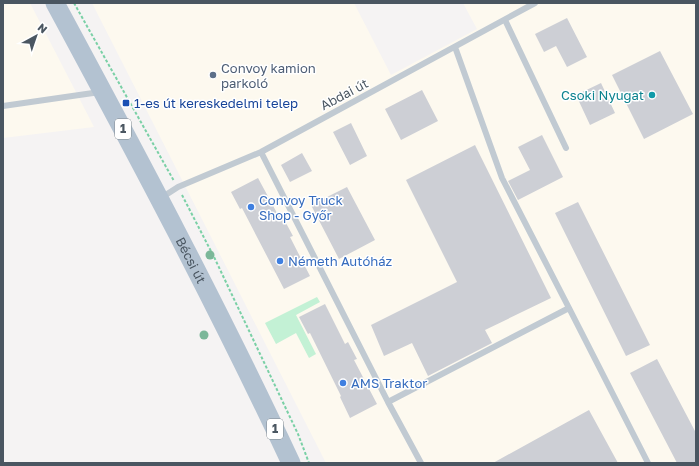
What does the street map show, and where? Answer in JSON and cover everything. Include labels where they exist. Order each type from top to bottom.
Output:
[{"type":"main road","name":"Bécsi út","points":[[55,3],[160,199],[259,394],[291,463]]},
{"type":"lane","name":"Abdai út","points":[[160,199],[178,187],[261,152],[535,3]]},
{"type":"lane","points":[[505,20],[566,148]]},
{"type":"lane","points":[[455,47],[502,178],[648,463]]},
{"type":"lane","points":[[3,106],[103,91]]},
{"type":"lane","points":[[261,152],[388,402],[421,463]]},
{"type":"lane","points":[[388,402],[569,308]]},
{"type":"path","points":[[74,3],[178,187],[215,259],[298,434],[309,463]]},
{"type":"shaded area","points":[[3,3],[30,3],[94,127],[3,138]]},
{"type":"shaded area","points":[[92,3],[354,3],[391,75],[477,29],[463,3],[696,3],[696,463],[326,463]]},
{"type":"green space","points":[[317,297],[320,302],[296,315],[316,354],[309,358],[296,333],[276,344],[265,323]]},
{"type":"building","points":[[567,18],[587,57],[567,67],[556,46],[544,52],[535,34]]},
{"type":"building","name":"Csoki Nyugat","points":[[660,51],[693,114],[644,139],[612,75]]},
{"type":"building","points":[[601,83],[615,113],[590,125],[576,95]]},
{"type":"building","points":[[422,90],[438,121],[401,140],[385,109]]},
{"type":"building","points":[[351,123],[367,156],[350,165],[333,132]]},
{"type":"building","points":[[542,135],[563,177],[518,200],[508,181],[530,170],[518,147]]},
{"type":"building","points":[[475,145],[551,298],[485,330],[492,343],[428,376],[412,343],[384,356],[371,325],[457,282],[406,180]]},
{"type":"building","points":[[302,153],[312,171],[290,182],[281,165]]},
{"type":"building","points":[[258,178],[277,213],[280,212],[293,236],[290,237],[310,276],[284,289],[242,208],[240,209],[231,192]]},
{"type":"building","points":[[347,187],[375,240],[339,259],[311,205]]},
{"type":"building","points":[[578,202],[650,345],[626,356],[555,213]]},
{"type":"building","points":[[325,304],[345,344],[348,342],[357,359],[354,360],[377,404],[350,418],[340,397],[341,396],[310,333],[308,334],[299,317]]},
{"type":"building","points":[[657,359],[696,433],[696,463],[677,463],[630,373]]},
{"type":"building","points":[[589,410],[618,463],[493,463]]},
{"type":"place","name":"Convoy kamion parkoló","points":[[213,75]]},
{"type":"place","name":"Csoki Nyugat","points":[[652,95]]},
{"type":"place","name":"1-es út kereskedelmi telep","points":[[126,103]]},
{"type":"place","name":"Convoy Truck Shop - Győr","points":[[251,207]]},
{"type":"place","name":"Németh Autóház","points":[[280,261]]},
{"type":"place","name":"AMS Traktor","points":[[343,383]]}]
